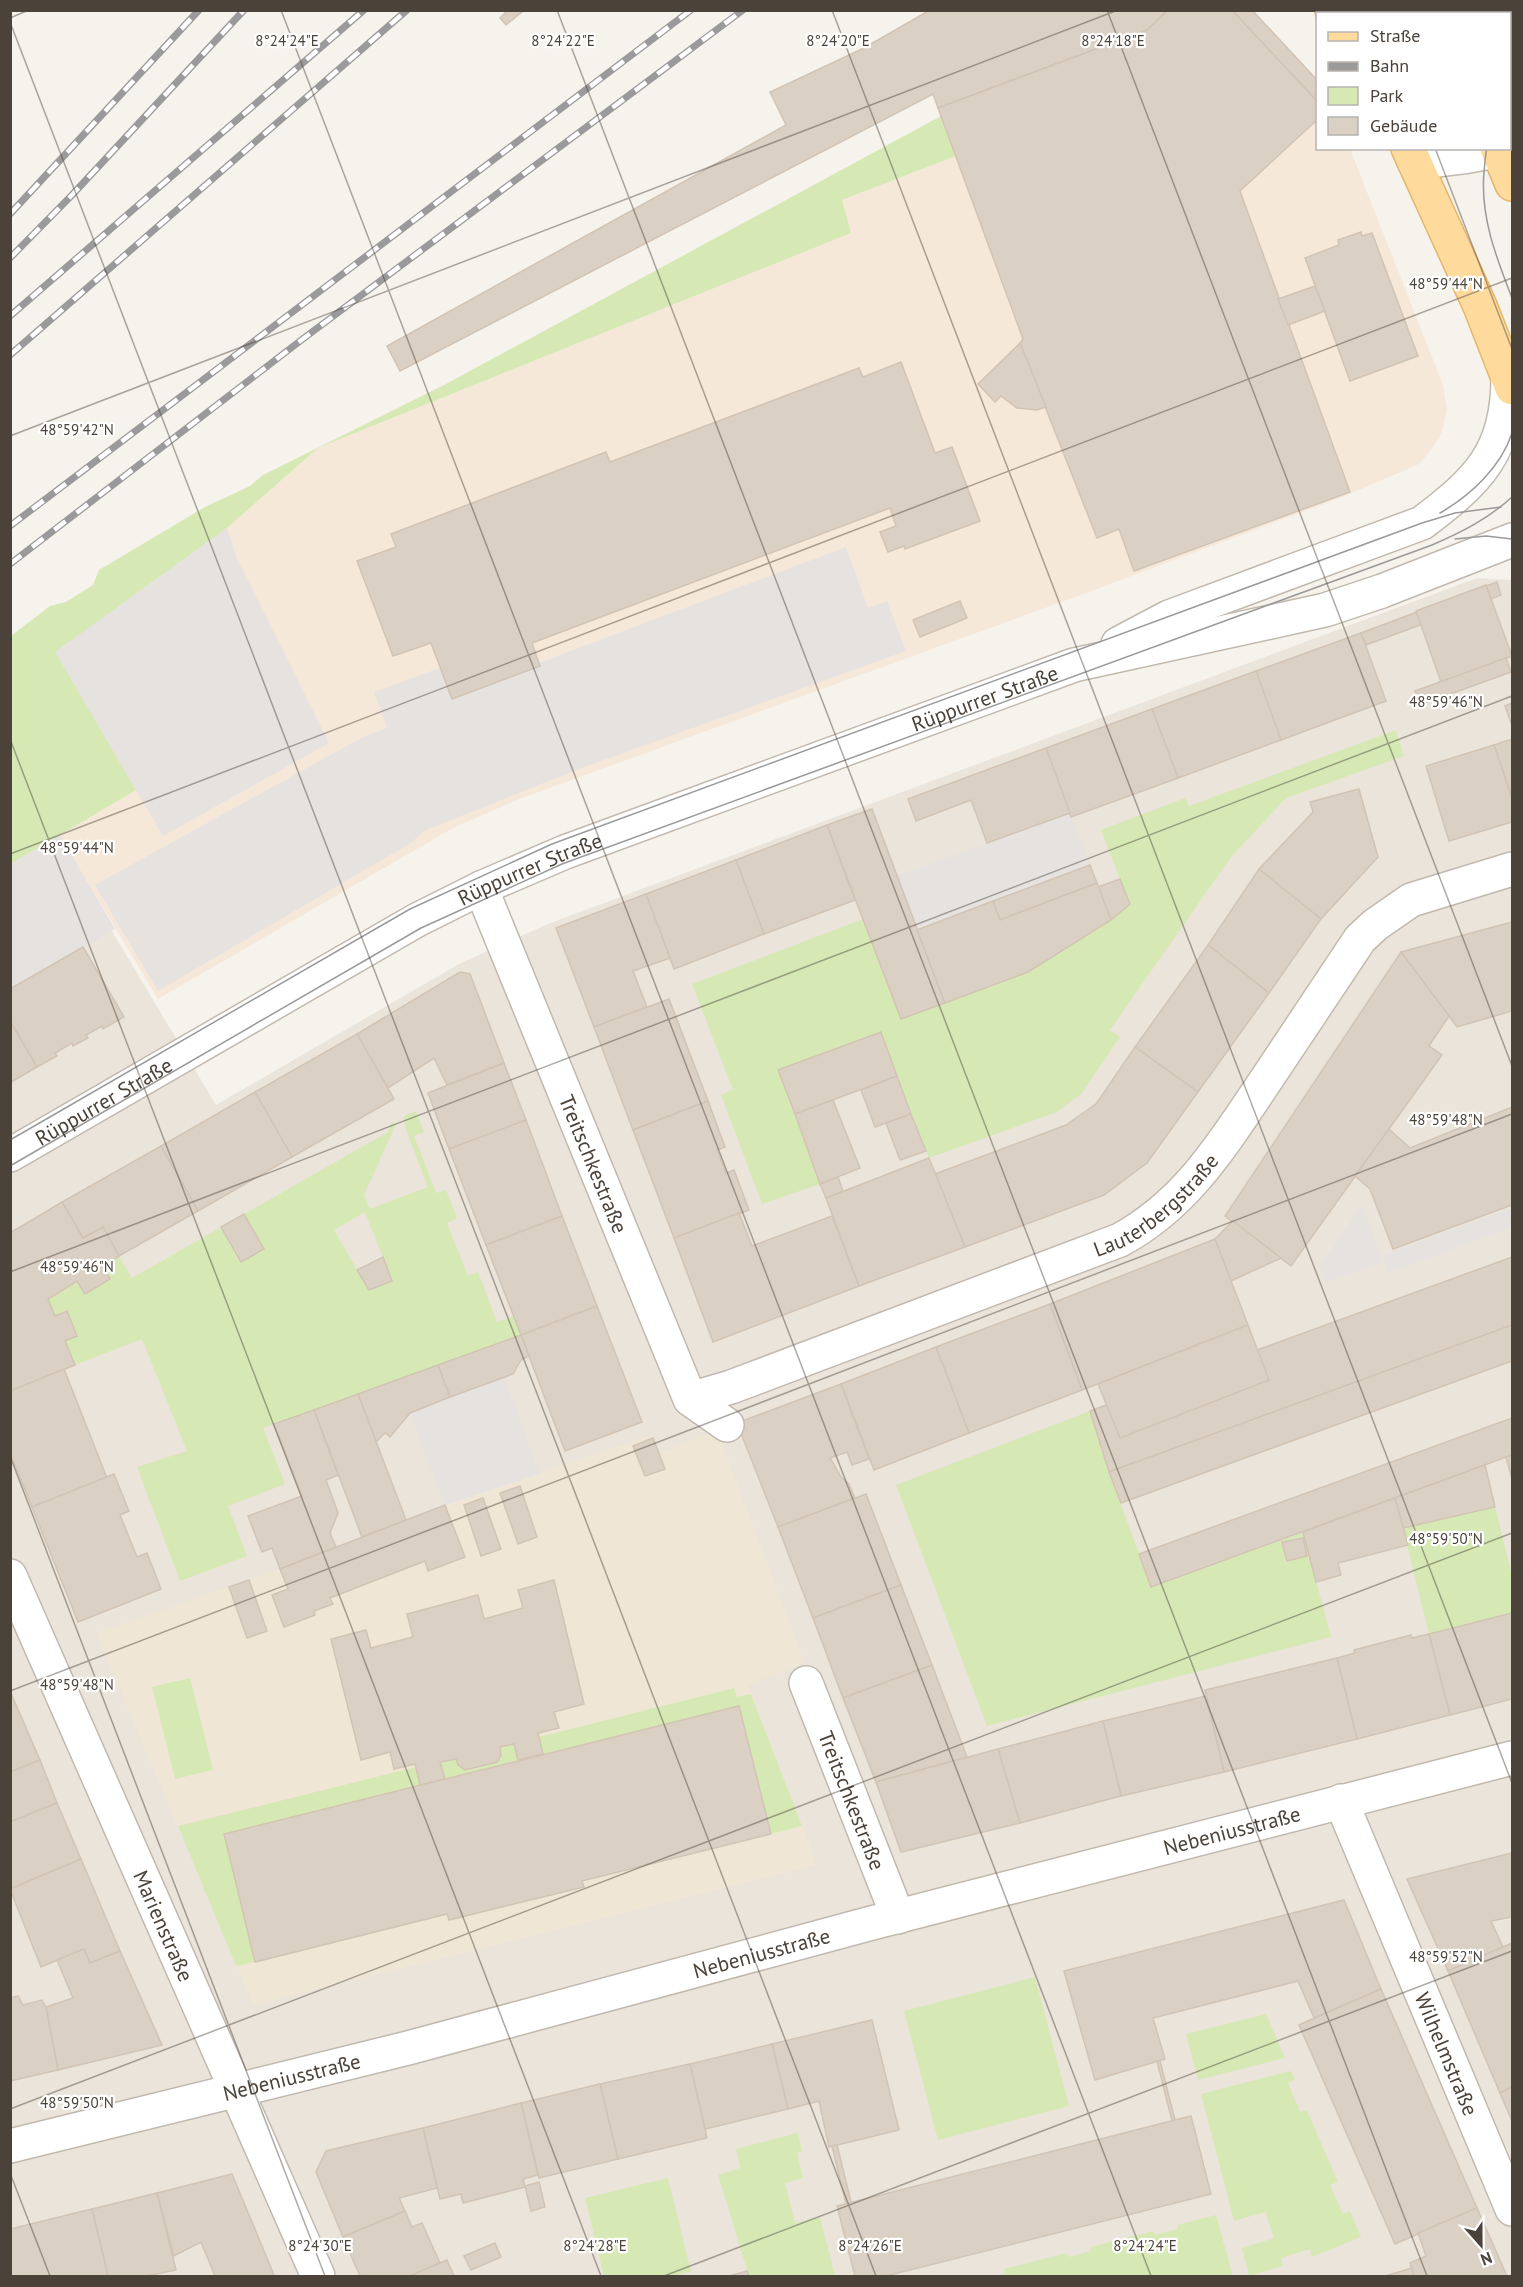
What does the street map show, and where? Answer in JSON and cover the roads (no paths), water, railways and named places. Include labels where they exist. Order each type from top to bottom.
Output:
[{"type":"main road","points":[[1503,150],[1512,184]]},
{"type":"main road","points":[[1416,153],[1510,383]]},
{"type":"street","points":[[1416,153],[1481,150]]},
{"type":"street","name":"Rüppurrer Straße","points":[[1086,661],[1169,617],[1422,523],[1457,496],[1479,474],[1502,431],[1510,383]]},
{"type":"street","name":"Rüppurrer Straße","points":[[10,1155],[417,920],[482,888],[565,852],[903,726],[1086,661],[1325,610],[1382,591],[1512,540]]},
{"type":"street","name":"Lauterbergstraße","points":[[690,1399],[764,1375],[1120,1240],[1138,1230],[1158,1217],[1209,1164],[1360,939],[1375,925],[1411,900],[1512,869]]},
{"type":"street","name":"Treitschkestraße","points":[[482,888],[690,1399]]},
{"type":"street","points":[[690,1399],[727,1425]]},
{"type":"street","name":"Marienstraße","points":[[10,1576],[318,2277]]},
{"type":"street","name":"Treitschkestraße","points":[[806,1683],[898,1917]]},
{"type":"street","name":"Nebeniusstraße","points":[[10,2146],[419,2045],[898,1917],[1512,1758]]},
{"type":"street","name":"Wilhelmstraße","points":[[1341,1801],[1512,2209]]},
{"type":"tram line","points":[[1487,150],[1483,188],[1484,204],[1490,236],[1512,298]]},
{"type":"tram line","points":[[1440,513],[1463,498],[1484,479],[1493,469],[1512,433]]},
{"type":"tram line","points":[[10,1166],[421,928],[562,864],[1432,545],[1474,524],[1494,512],[1512,497]]},
{"type":"tram line","points":[[10,1140],[410,909],[552,844],[1422,523],[1455,513],[1501,507]]},
{"type":"tram line","points":[[1455,539],[1486,536],[1512,539]]},
{"type":"railway","points":[[10,214],[199,10]]},
{"type":"railway","points":[[10,258],[72,195],[244,10]]},
{"type":"railway","points":[[10,316],[364,10]]},
{"type":"railway","points":[[10,355],[407,10]]},
{"type":"railway","points":[[10,526],[691,10]]},
{"type":"railway","points":[[10,564],[304,338],[743,10]]}]
